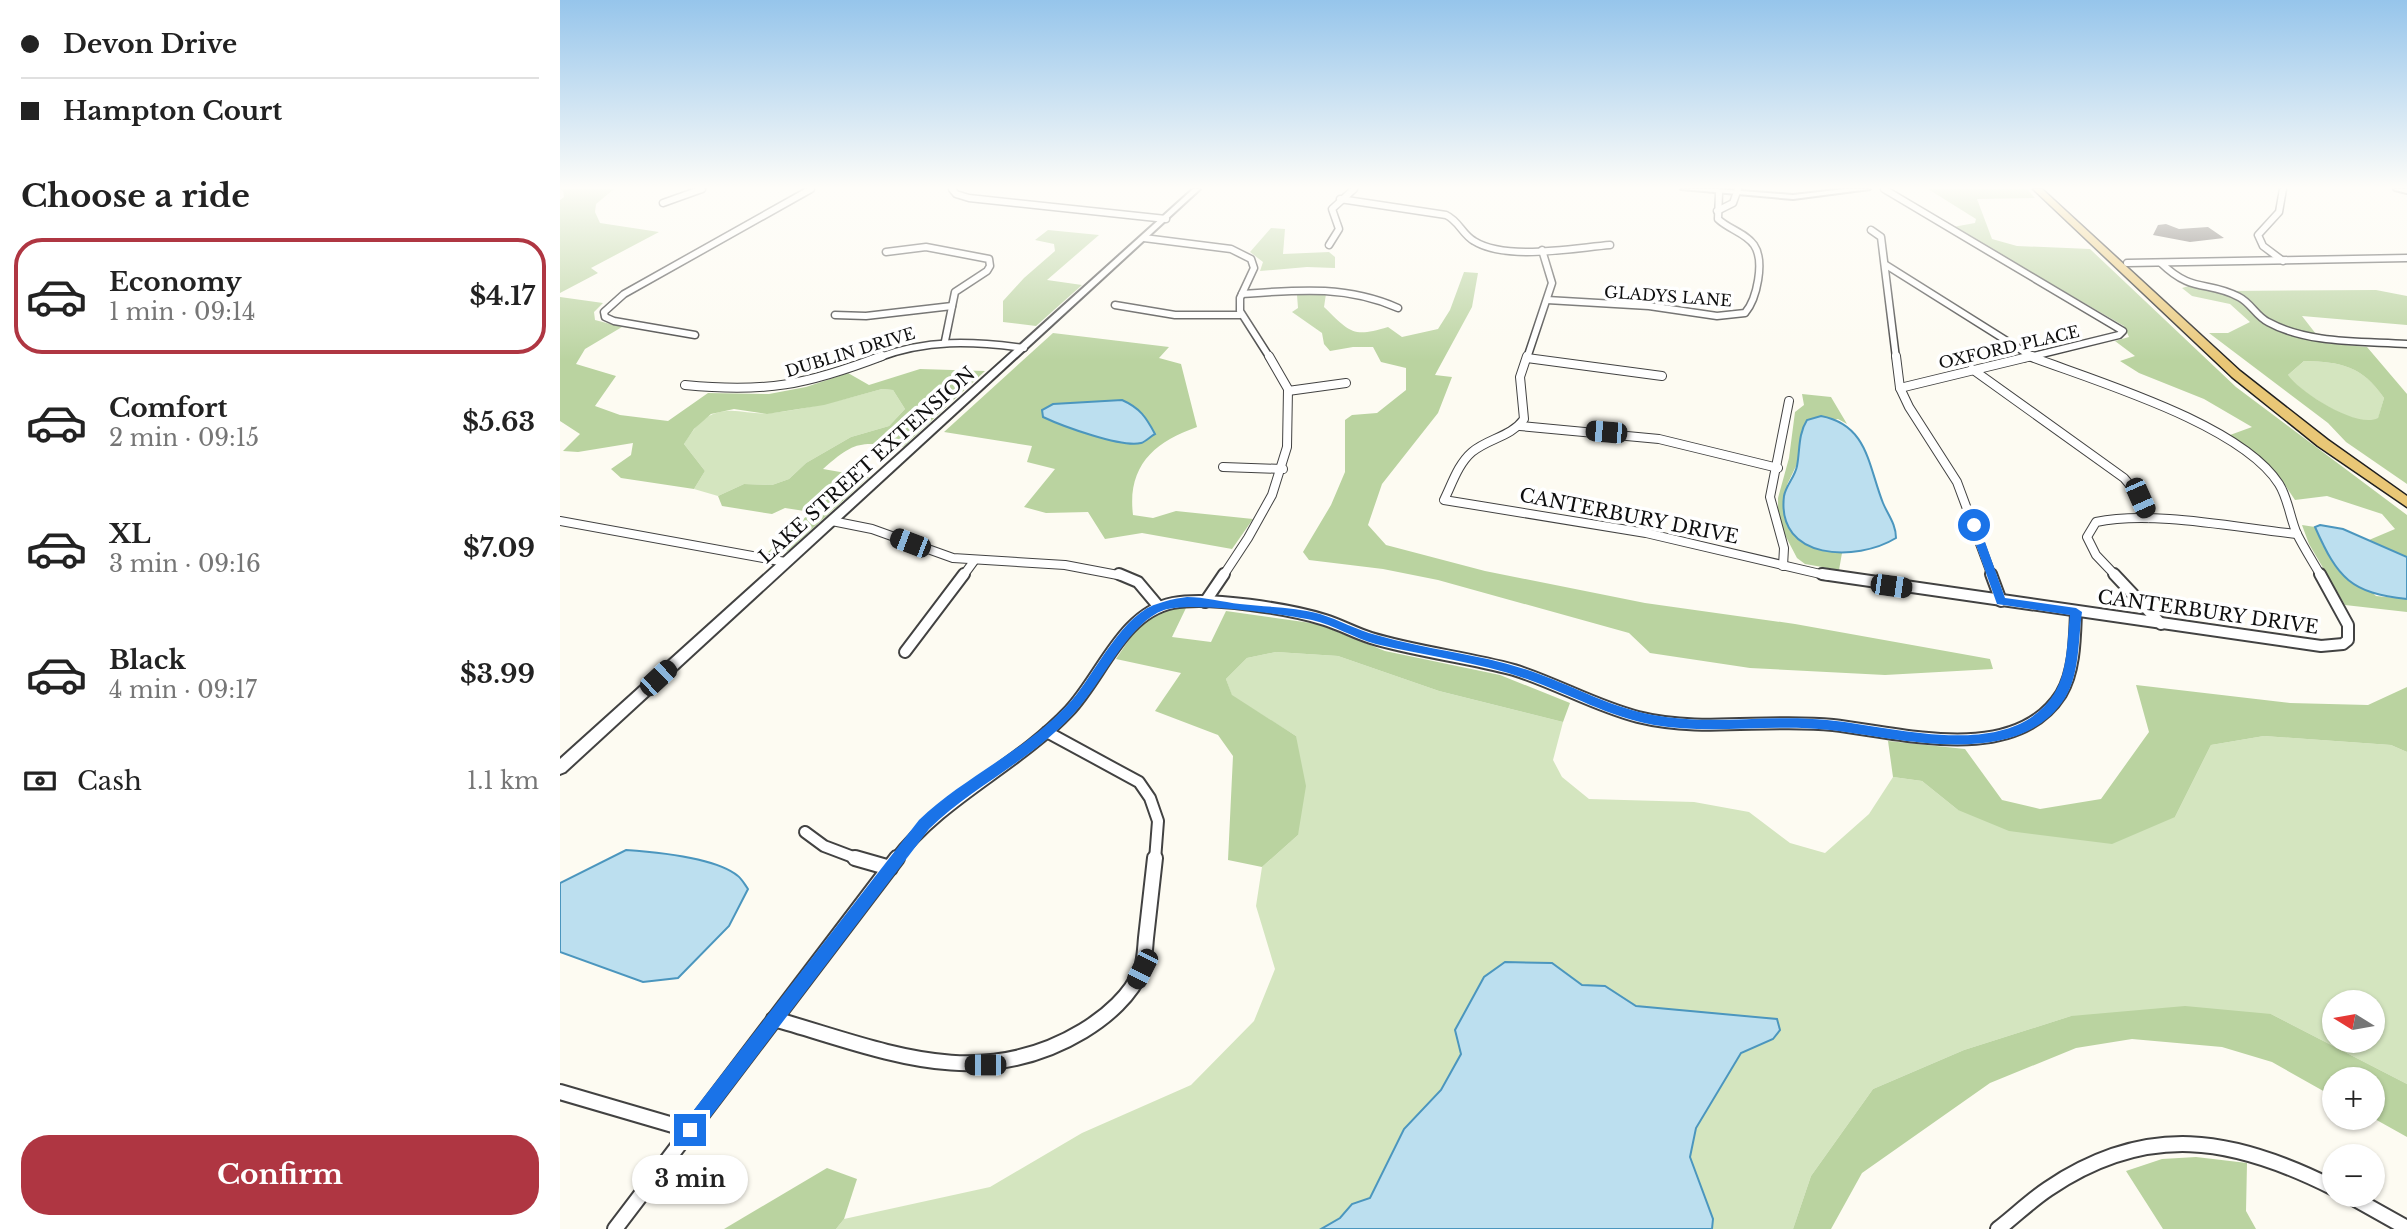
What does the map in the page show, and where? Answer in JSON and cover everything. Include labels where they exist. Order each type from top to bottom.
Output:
[{"type":"main road","points":[[2099,246],[2236,374],[2323,443],[2407,503]]},
{"type":"main road","points":[[2110,246],[2248,374],[2334,442],[2407,493]]},
{"type":"street","points":[[695,335],[608,320],[604,312],[625,294],[709,246]]},
{"type":"street","name":"LAKE STREET EXTENSION","points":[[560,768],[1136,246]]},
{"type":"street","points":[[1205,602],[1276,491],[1289,443],[1288,391],[1279,367],[1240,315],[1239,299],[1254,264],[1247,255],[1213,246]]},
{"type":"street","points":[[1490,246],[1542,250],[1583,246]]},
{"type":"street","name":"GLADYS LANE","points":[[1547,300],[1637,305],[1717,316],[1745,313],[1753,303],[1757,251],[1754,246]]},
{"type":"street","points":[[1882,246],[1900,388],[1909,407],[1958,482],[2001,601]]},
{"type":"street","name":"OXFORD PLACE","points":[[1900,388],[2119,335],[2123,331],[1981,246]]},
{"type":"street","points":[[2263,246],[2283,261]]},
{"type":"street","points":[[886,252],[926,247],[989,259],[990,266],[987,271],[955,292],[945,341]]},
{"type":"street","points":[[1542,250],[1552,283],[1520,377],[1524,412],[1520,426],[1624,434],[1778,468]]},
{"type":"street","points":[[2127,263],[2407,258]]},
{"type":"street","points":[[2161,263],[2173,275],[2192,287],[2241,298],[2262,319],[2282,328],[2307,334],[2407,344]]},
{"type":"street","name":"CANTERBURY DRIVE","points":[[1520,426],[1473,451],[1465,459],[1444,500],[1646,533],[1829,576],[2321,646],[2343,644],[2350,633],[2348,625],[2297,534],[2282,491],[2272,475],[2224,436],[2156,404],[2029,356],[1885,265]]},
{"type":"street","points":[[1241,294],[1341,289],[1370,295],[1398,308]]},
{"type":"street","points":[[1115,305],[1175,316],[1240,315]]},
{"type":"street","points":[[835,315],[866,316],[951,306]]},
{"type":"street","name":"DUBLIN DRIVE","points":[[685,385],[733,390],[784,387],[836,374],[892,351],[945,341],[1024,348]]},
{"type":"street","points":[[1527,358],[1661,376]]},
{"type":"street","points":[[1972,369],[2124,478],[2140,498],[2148,518]]},
{"type":"street","points":[[1288,391],[1346,383]]},
{"type":"street","points":[[1783,566],[1786,552],[1770,510],[1770,497],[1778,468],[1789,401]]},
{"type":"street","points":[[1223,467],[1283,469]]},
{"type":"street","points":[[2162,624],[2096,555],[2087,537],[2096,522],[2119,517],[2148,518],[2297,534]]},
{"type":"street","points":[[560,520],[785,562]]},
{"type":"street","points":[[832,522],[872,529],[934,552],[974,561],[1065,565],[1113,572],[1138,582],[1159,607]]},
{"type":"street","points":[[905,652],[974,561]]},
{"type":"street","points":[[615,1229],[890,868],[938,811],[1014,760],[1047,732],[1076,703],[1138,620],[1159,607],[1187,601],[1205,602],[1315,617],[1374,639],[1495,664],[1623,713],[1654,720],[1687,724],[1828,724],[1946,741],[2004,734],[2028,724],[2047,711],[2061,695],[2068,674],[2076,612]]},
{"type":"street","points":[[774,1019],[927,1061],[985,1065],[1047,1049],[1098,1023],[1117,1007],[1132,988],[1143,960],[1159,828],[1157,811],[1139,782],[1047,732]]},
{"type":"street","points":[[805,832],[827,848],[890,868]]},
{"type":"street","points":[[560,1092],[690,1130]]},
{"type":"street","points":[[1998,1229],[2055,1184],[2092,1163],[2133,1149],[2167,1143],[2207,1142],[2251,1150],[2280,1160],[2322,1182]]},
{"type":"street","points":[[2369,1207],[2407,1228]]},
{"type":"green space","points":[[560,246],[632,246],[591,268],[598,273],[560,293]]},
{"type":"green space","points":[[1054,246],[1086,246],[1047,280],[1082,285],[1036,326],[1003,322],[1003,301],[1055,251]]},
{"type":"green space","points":[[1255,246],[1284,246],[1283,254],[1329,252],[1335,257],[1335,268],[1307,267],[1260,271],[1263,262],[1250,252]]},
{"type":"green space","points":[[1986,246],[2090,249],[2236,387],[2407,515],[2407,557],[2369,540],[2395,529],[2382,514],[2327,496],[2295,500],[2277,473],[2230,435],[2252,427],[2204,399],[2139,373],[2120,361],[2135,356],[2115,341],[2129,337],[2124,326]]},
{"type":"green space","points":[[1464,272],[1478,273],[1472,307],[1435,375],[1452,377],[1438,413],[1382,484],[1368,525],[1386,545],[1485,571],[1645,603],[1795,624],[1990,659],[1993,669],[1885,675],[1750,668],[1650,653],[1629,633],[1438,580],[1383,569],[1309,560],[1303,552],[1331,505],[1345,472],[1345,420],[1352,415],[1377,413],[1406,390],[1406,368],[1381,362],[1373,347],[1330,351],[1324,344],[1322,333],[1292,312],[1298,308],[1297,295],[1326,294],[1324,307],[1352,330],[1366,332],[1388,327],[1402,337],[1438,329],[1450,310]]},
{"type":"green space","points":[[2192,285],[2228,291],[2376,290],[2407,296],[2407,325],[2302,316],[2323,343],[2367,347],[2407,394],[2407,484],[2346,442],[2328,423],[2209,333],[2228,333],[2250,322],[2230,304],[2192,296],[2182,288]],"holes":[[[2304,361],[2350,368],[2368,379],[2384,398],[2378,418],[2369,420],[2343,414],[2316,399],[2288,375]]]},
{"type":"green space","points":[[560,297],[603,303],[594,312],[595,320],[622,327],[585,349],[576,364],[616,376],[595,406],[620,415],[668,421],[708,393],[769,394],[806,387],[848,373],[869,385],[920,369],[985,371],[903,447],[859,445],[843,453],[823,469],[869,477],[788,551],[768,552],[811,512],[785,508],[772,514],[722,506],[718,496],[744,484],[772,485],[789,479],[806,463],[851,437],[889,426],[905,409],[893,390],[882,389],[824,405],[767,414],[734,409],[711,414],[694,429],[684,444],[705,471],[694,489],[621,478],[611,469],[631,455],[633,443],[578,452],[563,451],[580,434],[560,421]]},
{"type":"green space","points":[[1053,333],[1169,347],[1159,358],[1181,364],[1197,427],[1168,440],[1147,458],[1134,483],[1133,515],[1153,518],[1176,511],[1253,519],[1232,549],[1142,533],[1105,539],[1088,512],[1046,513],[1024,507],[1055,469],[1027,462],[1032,446],[944,432]],"holes":[[[1122,400],[1120,442],[1064,426],[1043,417],[1053,404]]]},
{"type":"green space","points":[[2304,361],[2340,365],[2359,372],[2368,379],[2384,398],[2378,419],[2368,421],[2343,414],[2304,391],[2287,376]]},
{"type":"green space","points":[[882,389],[893,390],[905,409],[889,426],[851,437],[806,463],[789,479],[772,485],[744,484],[718,496],[694,489],[705,471],[684,444],[708,416],[728,411],[764,414],[785,411]]},
{"type":"green space","points":[[1802,394],[1831,397],[1847,424],[1838,419],[1802,429],[1797,464],[1787,485],[1824,551],[1842,553],[1839,570],[1805,564],[1797,558],[1785,535],[1778,513],[1778,498],[1789,458],[1795,412],[1804,405]]},
{"type":"green space","points":[[2302,525],[2315,527],[2323,546],[2376,596],[2407,599],[2407,612],[2345,605],[2309,544]]},
{"type":"green space","points":[[1174,607],[1186,608],[1172,637],[1211,642],[1226,611],[1318,624],[1385,651],[1500,675],[1570,703],[1563,722],[1439,691],[1338,656],[1276,652],[1247,658],[1226,679],[1232,695],[1296,736],[1306,786],[1298,835],[1262,867],[1228,860],[1233,756],[1218,735],[1155,711],[1181,673],[1116,659],[1140,627]]},
{"type":"green space","points":[[1276,652],[1338,656],[1439,691],[1563,722],[1553,760],[1562,777],[1589,799],[1694,802],[1749,812],[1790,843],[1825,853],[1869,814],[1893,777],[1922,781],[1958,810],[2175,817],[2211,745],[2264,736],[2391,745],[2407,752],[2407,1084],[2385,1073],[2385,1067],[2374,1067],[2349,1054],[2385,1054],[2385,990],[2322,990],[2322,1040],[2271,1014],[2071,1016],[1964,1050],[1873,1089],[1811,1176],[1793,1229],[1712,1229],[1713,1219],[1690,1157],[1696,1128],[1741,1053],[1773,1039],[1686,1012],[1636,1006],[1605,986],[1582,985],[1552,963],[1505,962],[1484,977],[1455,1030],[1462,1053],[1441,1090],[1404,1129],[1370,1198],[1352,1204],[1340,1218],[1321,1229],[836,1229],[844,1219],[990,1187],[1082,1133],[1191,1085],[1254,1021],[1275,969],[1256,906],[1262,867],[1298,835],[1296,736],[1232,696],[1226,679],[1247,658]]},
{"type":"green space","points":[[2136,685],[2290,703],[2368,705],[2407,687],[2407,752],[2391,745],[2264,736],[2211,745],[2175,817],[2112,844],[2009,831],[1958,810],[1922,781],[1893,777],[1888,741],[1965,749],[2002,800],[2040,809],[2101,799],[2149,732]]},
{"type":"green space","points":[[2185,1006],[2271,1014],[2322,1040],[2322,1054],[2349,1054],[2374,1067],[2322,1067],[2322,1090],[2272,1062],[2222,1047],[2132,1039],[2076,1048],[1990,1083],[1862,1173],[1831,1229],[1793,1229],[1811,1176],[1873,1089],[1964,1050],[2071,1016]]},
{"type":"green space","points":[[2385,1073],[2407,1084],[2407,1137],[2385,1125]]},
{"type":"green space","points":[[2196,1157],[2247,1163],[2246,1211],[2256,1229],[2163,1229],[2126,1171],[2162,1159]]},
{"type":"green space","points":[[827,1168],[857,1179],[844,1219],[836,1229],[724,1229]]},
{"type":"water","points":[[1122,400],[1142,414],[1155,434],[1141,443],[1132,444],[1077,430],[1043,417],[1042,410],[1053,404]]},
{"type":"water","points":[[1821,416],[1837,421],[1857,437],[1869,461],[1896,538],[1861,551],[1841,552],[1822,550],[1806,544],[1793,533],[1785,517],[1784,496],[1796,470],[1804,425],[1807,420]]},
{"type":"water","points":[[2320,525],[2343,529],[2407,557],[2407,599],[2372,593],[2349,580],[2339,571],[2323,545],[2315,527]]},
{"type":"water","points":[[626,850],[715,864],[738,876],[748,889],[729,926],[678,978],[643,982],[560,952],[560,883]]},
{"type":"water","points":[[1505,962],[1552,963],[1582,985],[1605,986],[1636,1006],[1777,1019],[1780,1030],[1773,1039],[1741,1053],[1696,1128],[1690,1157],[1713,1219],[1712,1229],[1321,1229],[1340,1218],[1352,1204],[1370,1198],[1404,1129],[1441,1090],[1461,1054],[1455,1030],[1484,977]]},
{"type":"route","points":[[690,1130],[924,824],[938,811],[1014,760],[1047,732],[1076,703],[1130,628],[1159,607],[1187,601],[1205,602],[1315,617],[1374,639],[1495,664],[1623,713],[1654,720],[1687,724],[1828,724],[1913,738],[1946,741],[1976,739],[2004,734],[2028,724],[2047,711],[2061,695],[2068,674],[2076,612],[2001,601],[1974,525]]}]
